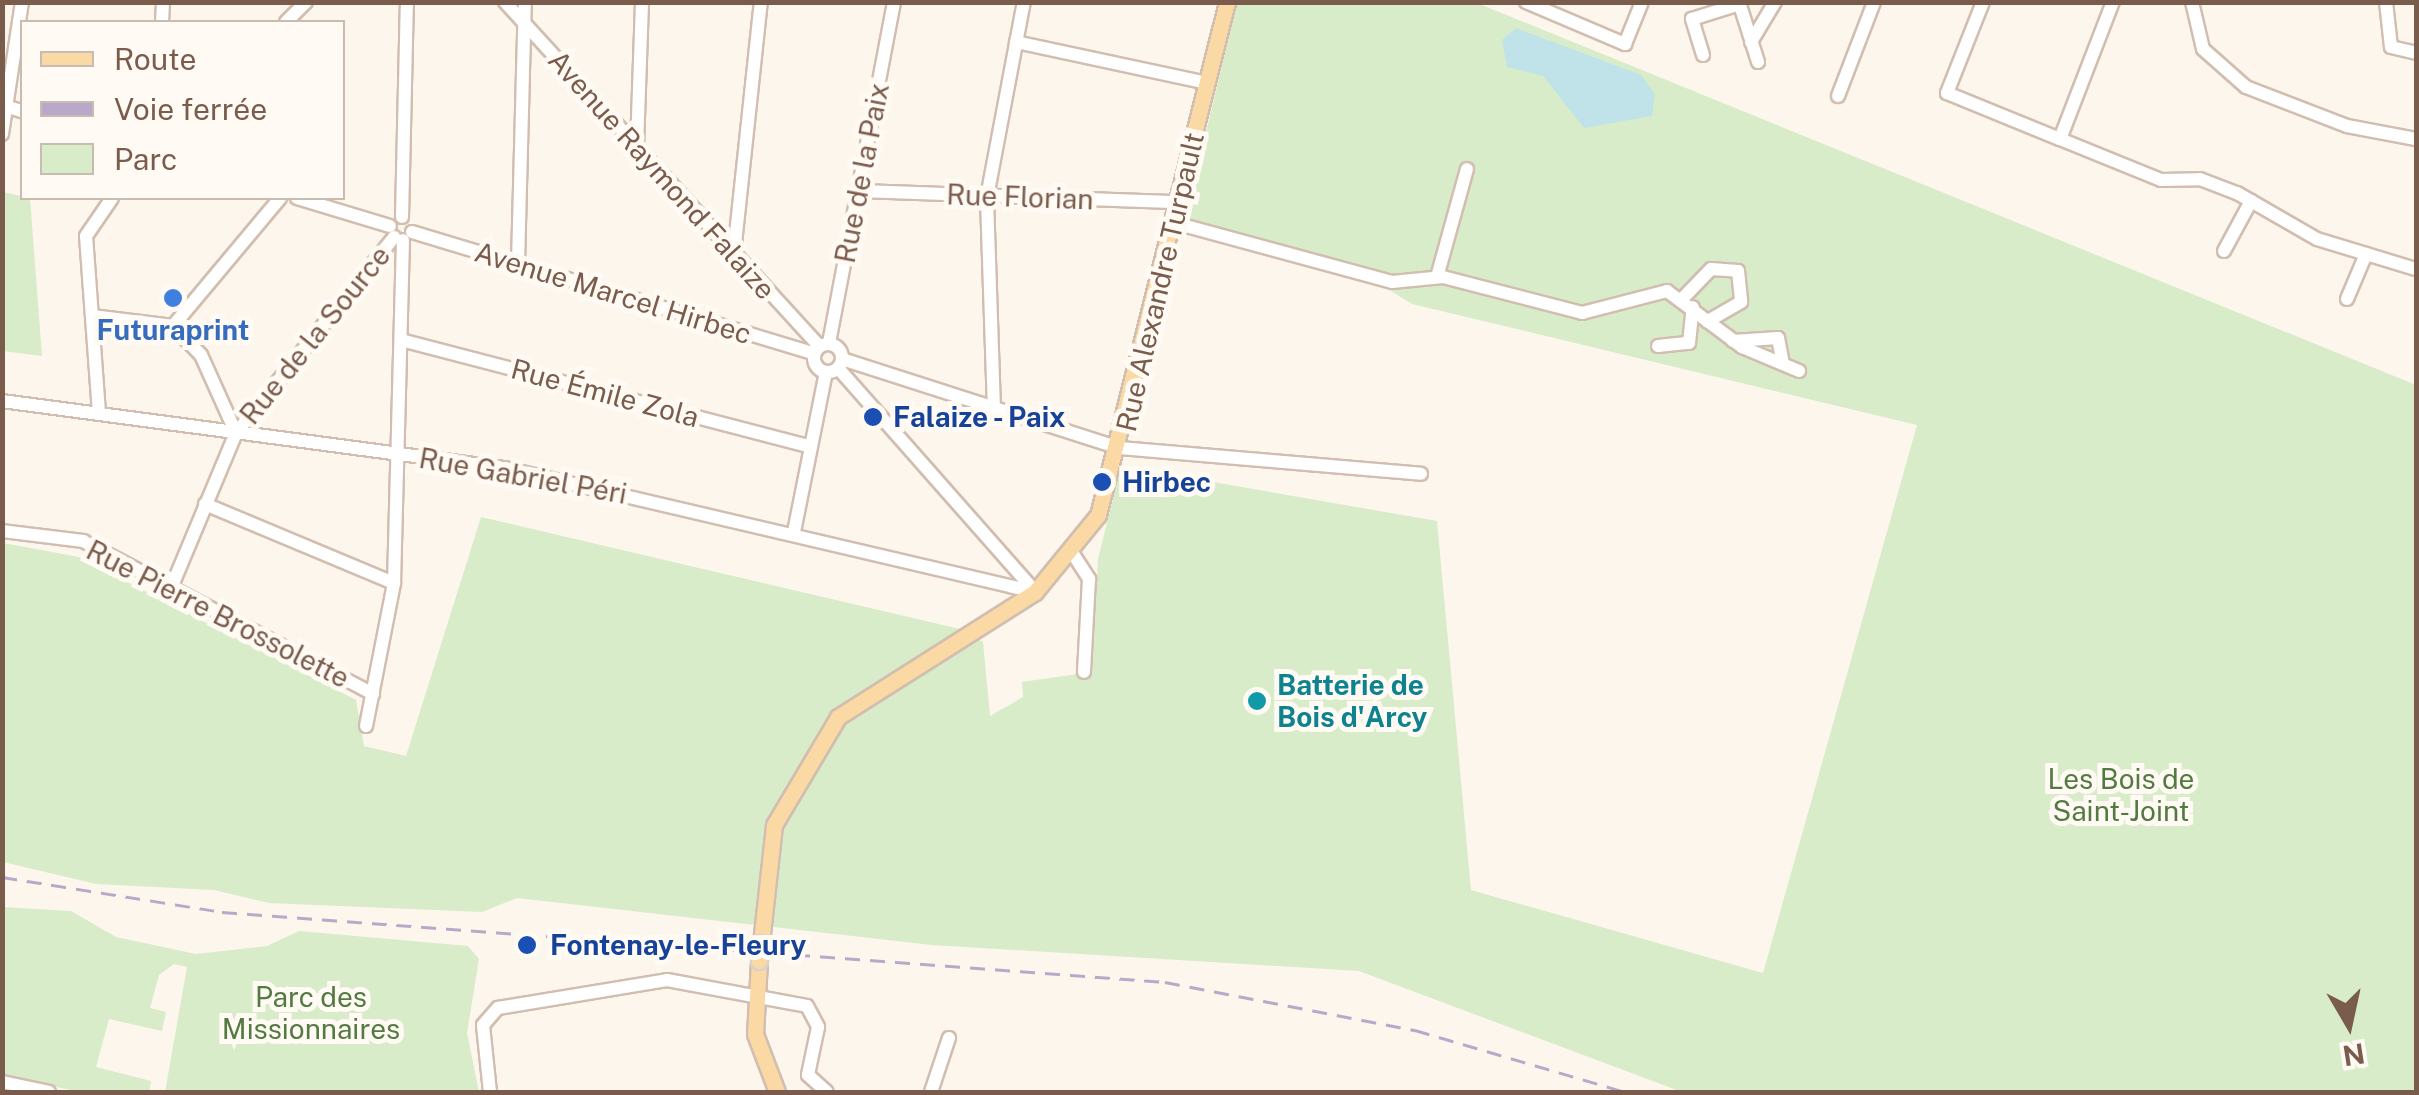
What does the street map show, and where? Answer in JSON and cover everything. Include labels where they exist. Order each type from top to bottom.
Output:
[{"type":"main road","name":"Rue Alexandre Turpault","points":[[778,1092],[755,1034],[774,825],[838,717],[1035,592],[1072,554],[1098,515],[1120,448],[1226,2]]},
{"type":"street","points":[[2,134],[22,2]]},
{"type":"street","points":[[366,726],[394,583],[407,2]]},
{"type":"street","name":"Avenue Raymond Falaize","points":[[505,2],[821,348]]},
{"type":"street","points":[[518,263],[525,2]]},
{"type":"street","points":[[637,146],[642,2]]},
{"type":"street","points":[[734,253],[761,2]]},
{"type":"street","name":"Rue de la Paix","points":[[821,348],[860,191],[894,2]]},
{"type":"street","points":[[994,410],[987,197],[1024,2]]},
{"type":"street","points":[[1526,2],[1625,44],[1642,2]]},
{"type":"street","points":[[1752,42],[1776,2]]},
{"type":"street","points":[[1838,96],[1874,2]]},
{"type":"street","points":[[1983,2],[1947,93],[2060,139],[2252,201],[2366,254],[2416,269]]},
{"type":"street","points":[[2060,139],[2113,2]]},
{"type":"street","points":[[2192,2],[2203,49],[2234,80],[2302,112],[2416,139]]},
{"type":"street","points":[[2386,2],[2391,48],[2416,53]]},
{"type":"street","points":[[1703,55],[1692,19],[1740,4],[1758,62]]},
{"type":"street","points":[[1016,42],[1207,83]]},
{"type":"street","points":[[1436,277],[1467,170]]},
{"type":"street","name":"Rue Florian","points":[[860,191],[1180,202]]},
{"type":"street","points":[[98,413],[86,236],[111,200]]},
{"type":"street","points":[[173,326],[278,200]]},
{"type":"street","name":"Avenue Marcel Hirbec","points":[[303,200],[400,234],[821,348]]},
{"type":"street","points":[[2224,252],[2252,201]]},
{"type":"street","points":[[1175,223],[1392,282],[1436,277],[1582,314],[1616,298],[1688,302],[1733,341],[1799,371]]},
{"type":"street","name":"Rue de la Source","points":[[169,593],[236,433],[400,234]]},
{"type":"street","points":[[2347,298],[2366,254]]},
{"type":"street","points":[[1658,346],[1688,343],[1688,302],[1711,269],[1738,271],[1741,302],[1707,322]]},
{"type":"street","points":[[92,316],[173,326],[200,355],[236,433]]},
{"type":"street","points":[[1733,341],[1778,338],[1783,364]]},
{"type":"street","name":"Rue Émile Zola","points":[[401,340],[808,446]]},
{"type":"street","points":[[821,348],[1035,592]]},
{"type":"street","points":[[821,348],[835,366],[1120,448],[1421,474]]},
{"type":"street","points":[[794,532],[808,446],[835,366]]},
{"type":"street","name":"Rue Gabriel Péri","points":[[2,401],[398,453],[794,532],[1035,592]]},
{"type":"street","points":[[205,504],[394,583]]},
{"type":"street","name":"Rue Pierre Brossolette","points":[[2,531],[84,542],[169,593],[373,694]]},
{"type":"street","points":[[1072,554],[1089,579],[1084,672]]},
{"type":"street","points":[[490,1092],[482,1035],[491,1013],[667,980],[757,996],[815,1014],[805,1058],[827,1092]]},
{"type":"street","points":[[931,1092],[949,1038]]},
{"type":"street","points":[[2,1082],[49,1092]]},
{"type":"green space","name":"Les Bois de Saint-Joint","points":[[1237,3],[1477,3],[2416,385],[2416,1092],[1682,1092],[1359,971],[932,945],[517,898],[482,912],[269,903],[214,890],[96,884],[3,862],[3,543],[79,557],[356,700],[364,746],[406,756],[481,517],[960,629],[983,642],[990,716],[1023,697],[1022,682],[1092,672],[1098,559],[1121,466],[1437,521],[1471,890],[1763,973],[1917,425],[1412,304],[1386,288],[1389,277],[1185,220]]},
{"type":"green space","points":[[3,192],[30,200],[42,356],[3,351]]},
{"type":"green space","name":"Parc des Missionnaires","points":[[2,907],[71,911],[116,937],[196,954],[267,946],[299,931],[468,946],[479,959],[467,1033],[479,1092],[165,1092],[187,967],[174,964],[159,975],[150,1008],[166,1012],[162,1031],[109,1019],[96,1067],[151,1081],[149,1092],[81,1092],[3,1076]]},
{"type":"water","points":[[1516,28],[1641,75],[1655,94],[1652,116],[1584,128],[1543,76],[1507,67],[1502,40]]},
{"type":"railway","points":[[2,877],[222,912],[1165,982],[1415,1030],[1625,1092]]},
{"type":"place","name":"Futuraprint","points":[[173,298]]},
{"type":"place","name":"Falaize - Paix","points":[[873,417]]},
{"type":"place","name":"Hirbec","points":[[1102,482]]},
{"type":"place","name":"Batterie de Bois d'Arcy","points":[[1257,701]]},
{"type":"place","name":"Fontenay-le-Fleury","points":[[527,945]]}]
